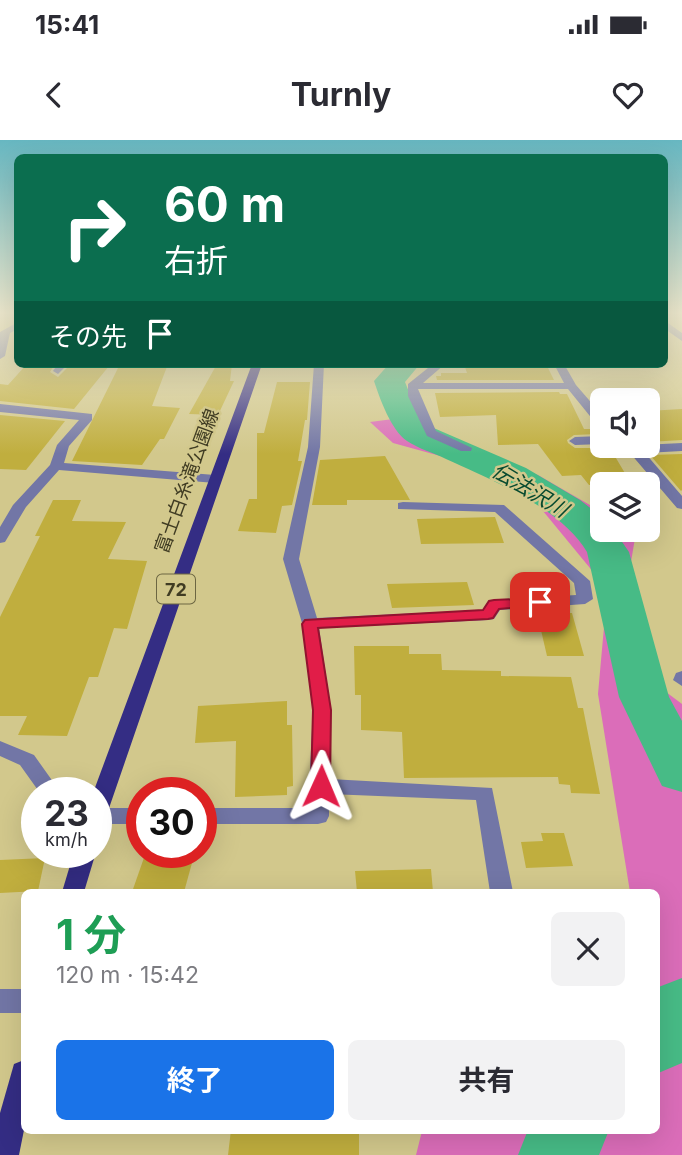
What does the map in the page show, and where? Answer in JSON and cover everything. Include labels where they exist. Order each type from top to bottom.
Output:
[{"type":"main road","name":"富士白糸滝公園線","points":[[108,777],[256,368]]},
{"type":"main road","points":[[75,889],[81,868]]},
{"type":"main road","points":[[4,1155],[21,1085]]},
{"type":"street","points":[[217,816],[318,816],[322,710],[310,624],[290,559],[314,447],[318,368]]},
{"type":"street","points":[[412,386],[435,368]]},
{"type":"street","points":[[561,368],[571,386],[590,409]]},
{"type":"street","points":[[412,386],[571,386]]},
{"type":"street","points":[[412,386],[431,433],[466,448]]},
{"type":"street","points":[[0,408],[88,417],[63,445],[56,466],[20,505],[0,539]]},
{"type":"street","points":[[575,441],[590,440]]},
{"type":"street","points":[[660,447],[682,447]]},
{"type":"street","points":[[640,458],[682,505]]},
{"type":"street","points":[[56,466],[215,479]]},
{"type":"street","points":[[0,504],[20,505]]},
{"type":"street","points":[[310,624],[488,615],[494,605],[585,599],[582,581],[499,508],[403,506]]},
{"type":"street","points":[[0,748],[27,760],[39,777]]},
{"type":"street","points":[[321,786],[485,793],[501,889]]},
{"type":"street","points":[[0,1001],[21,1000]]},
{"type":"shaded area","points":[[409,417],[439,440],[538,475],[590,505],[590,542],[634,542],[630,568],[636,620],[666,692],[682,704],[682,1155],[416,1155],[421,1134],[660,1134],[660,889],[630,889],[598,694],[604,627],[599,579],[529,494],[444,457],[393,443],[370,422]]},
{"type":"building","points":[[23,368],[52,368],[50,372],[58,377],[67,368],[107,368],[74,409],[0,401],[0,384],[8,385]]},
{"type":"building","points":[[118,368],[166,368],[152,406],[180,408],[164,439],[160,439],[142,465],[72,461]]},
{"type":"building","points":[[215,368],[232,368],[230,381],[234,381],[218,415],[189,414]]},
{"type":"building","points":[[465,368],[548,368],[554,380],[437,380],[436,376],[441,376],[441,373],[467,373]]},
{"type":"building","points":[[277,382],[310,382],[307,420],[298,461],[302,461],[292,505],[282,506],[276,533],[238,531],[249,499],[257,499],[257,433],[264,433]]},
{"type":"building","points":[[435,393],[567,394],[584,429],[590,429],[590,434],[574,435],[567,440],[568,443],[575,448],[590,448],[590,458],[616,458],[624,472],[590,472],[590,485],[581,475],[562,476],[538,444],[498,445],[496,415],[440,417]]},
{"type":"building","points":[[682,409],[682,440],[660,441],[660,410]]},
{"type":"building","points":[[0,415],[65,421],[26,470],[0,469]]},
{"type":"building","points":[[682,454],[681,491],[653,458],[660,458],[660,455]]},
{"type":"building","points":[[385,456],[410,500],[347,500],[347,505],[312,505],[320,460]]},
{"type":"building","points":[[53,500],[81,500],[72,521],[126,522],[108,559],[147,561],[127,629],[114,628],[98,677],[89,677],[67,736],[18,735],[27,716],[0,716],[0,617],[40,536],[35,536]]},
{"type":"building","points":[[495,517],[504,543],[421,544],[417,519]]},
{"type":"building","points":[[467,582],[474,605],[392,608],[387,584]]},
{"type":"building","points":[[537,613],[572,613],[584,656],[547,656]]},
{"type":"building","points":[[354,646],[409,646],[409,654],[441,654],[442,670],[501,671],[501,676],[571,677],[578,708],[583,708],[600,794],[571,793],[570,785],[559,784],[558,777],[404,778],[402,732],[361,730],[361,695],[355,695]]},
{"type":"building","points":[[287,701],[287,725],[292,725],[293,786],[287,787],[287,795],[235,797],[236,741],[195,743],[198,706]]},
{"type":"building","points":[[541,833],[564,833],[573,866],[526,868],[521,842],[543,841]]},
{"type":"building","points":[[21,859],[21,868],[43,868],[38,889],[0,893],[0,860]]},
{"type":"building","points":[[140,868],[191,868],[185,889],[133,889]]},
{"type":"building","points":[[431,869],[433,889],[357,889],[355,871]]},
{"type":"building","points":[[231,1134],[359,1134],[359,1155],[228,1155]]},
{"type":"waterway","name":"伝法沢川","points":[[401,368],[389,381],[399,408],[417,433],[513,476],[566,508],[594,530],[608,552],[644,697],[682,772]]},
{"type":"waterway","name":"伝法沢川","points":[[660,1035],[682,1010]]},
{"type":"waterway","name":"伝法沢川","points":[[558,1155],[568,1134]]},
{"type":"route","points":[[321,786],[322,710],[310,624],[488,615],[494,605],[540,602]]}]
